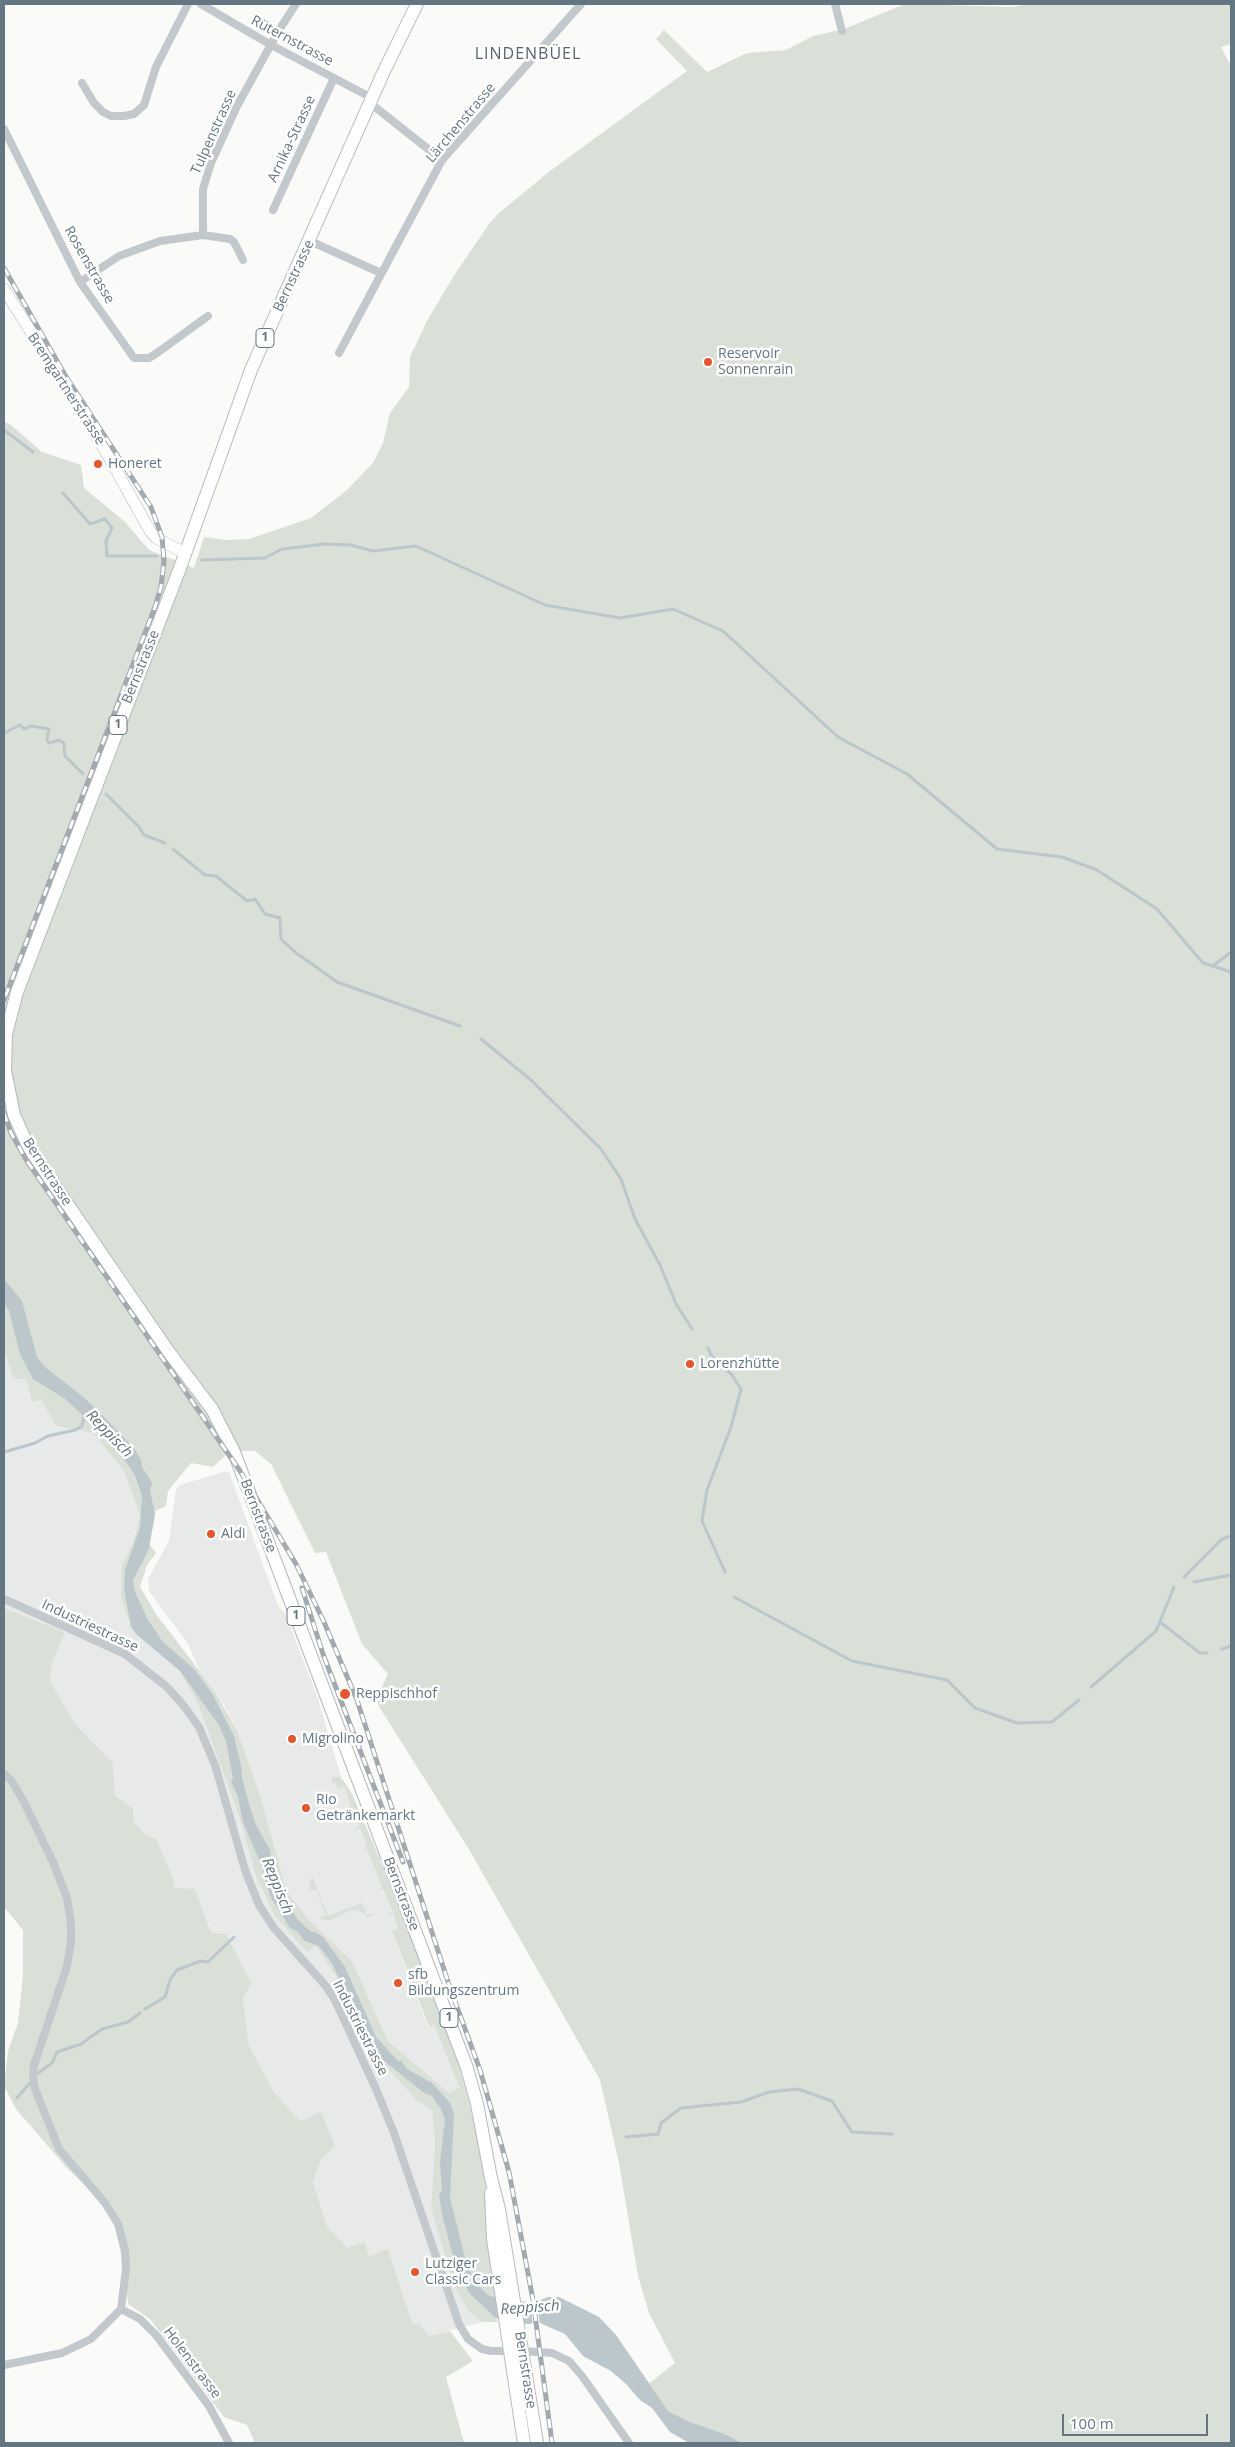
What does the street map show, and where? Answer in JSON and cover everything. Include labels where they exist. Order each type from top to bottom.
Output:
[{"type":"main road","name":"Bernstrasse","points":[[417,4],[371,101],[310,241],[250,370],[185,553],[16,992],[6,1034],[6,1083],[14,1115],[29,1148],[157,1335],[212,1410],[229,1442],[459,2044],[477,2104],[499,2209],[507,2292],[516,2351],[524,2443]]},
{"type":"main road","name":"Bremgartnerstrasse","points":[[4,289],[101,443],[150,532],[156,538],[185,553]]},
{"type":"main road","name":"Bernstrasse","points":[[516,2351],[537,2443]]},
{"type":"street","points":[[82,83],[94,103],[103,112],[118,116],[134,114],[144,105],[156,67],[188,4]]},
{"type":"street","name":"Rüternstrasse","points":[[201,4],[212,6],[270,45],[334,78],[371,101],[442,160]]},
{"type":"street","name":"Tulpenstrasse","points":[[204,235],[203,189],[211,163],[270,45],[296,4]]},
{"type":"street","name":"Lärchenstrasse","points":[[339,353],[442,160],[581,4]]},
{"type":"street","points":[[835,4],[842,31]]},
{"type":"street","name":"Arnika-Strasse","points":[[274,210],[334,78]]},
{"type":"street","name":"Rosenstrasse","points":[[4,129],[80,282],[134,358],[149,358],[208,316]]},
{"type":"street","points":[[80,282],[119,256],[160,241],[204,235],[232,240],[243,260]]},
{"type":"street","points":[[310,241],[381,273]]},
{"type":"street","name":"Industriestrasse","points":[[4,1599],[125,1654],[167,1687],[184,1706],[199,1727],[215,1764],[245,1870],[259,1905],[274,1928],[315,1972],[330,1992],[376,2089],[394,2133],[459,2324],[468,2339],[478,2347],[492,2351],[552,2353],[569,2361],[582,2376],[629,2443]]},
{"type":"street","points":[[4,1774],[11,1780],[23,1800],[53,1862],[67,1898],[71,1923],[71,1943],[67,1966],[35,2060],[33,2082],[59,2149],[106,2203],[121,2232],[125,2250],[126,2269],[121,2309],[95,2335],[75,2349],[4,2365]]},
{"type":"street","name":"Holenstrasse","points":[[121,2309],[140,2320],[156,2335],[209,2406],[230,2443]]},
{"type":"shaded area","points":[[905,4],[1011,7],[1032,4],[1231,4],[1231,44],[1221,47],[1231,66],[1231,2443],[698,2443],[641,2390],[675,2363],[649,2313],[638,2276],[619,2163],[600,2080],[470,1851],[380,1708],[376,1699],[388,1674],[362,1644],[326,1552],[315,1553],[271,1464],[255,1451],[230,1451],[213,1467],[191,1463],[168,1491],[166,1506],[155,1511],[150,1545],[156,1553],[147,1565],[140,1587],[156,1614],[214,1690],[237,1730],[260,1795],[287,1892],[309,1920],[352,1961],[388,2041],[449,2093],[459,2088],[434,2025],[429,2027],[392,1931],[398,1929],[393,1914],[386,1916],[392,1912],[383,1889],[378,1891],[382,1887],[375,1869],[370,1871],[374,1867],[367,1849],[362,1850],[367,1847],[360,1828],[354,1830],[359,1826],[352,1808],[346,1809],[351,1806],[344,1787],[339,1789],[335,1783],[332,1784],[332,1777],[339,1777],[343,1780],[351,1792],[389,1880],[456,2054],[478,2136],[485,2181],[497,2322],[482,2322],[469,2312],[454,2285],[431,2208],[435,2143],[432,2110],[415,2099],[363,2040],[336,1976],[316,1946],[307,1952],[275,1916],[256,1876],[238,1813],[198,1704],[179,1670],[129,1620],[121,1596],[122,1565],[133,1543],[140,1515],[124,1471],[93,1433],[56,1426],[41,1400],[32,1402],[26,1379],[13,1379],[4,1349],[4,421],[42,452],[81,465],[84,488],[124,521],[149,550],[194,568],[204,537],[226,540],[249,539],[311,518],[347,490],[373,463],[383,443],[390,413],[409,387],[410,357],[427,321],[453,277],[489,224],[499,213],[550,171],[687,71],[656,39],[664,30],[707,72],[747,53],[786,50],[813,36],[844,29]]},
{"type":"shaded area","points":[[4,1349],[13,1379],[26,1379],[32,1402],[41,1400],[56,1426],[93,1433],[124,1471],[140,1515],[133,1543],[122,1565],[146,1639],[179,1670],[198,1704],[238,1813],[256,1876],[275,1915],[307,1952],[316,1946],[336,1976],[363,2040],[415,2099],[432,2110],[435,2143],[431,2208],[469,2312],[482,2322],[429,2336],[420,2324],[412,2323],[388,2249],[369,2256],[365,2242],[347,2249],[327,2226],[313,2182],[321,2159],[321,2113],[300,2121],[274,2092],[249,2045],[243,1999],[211,1934],[195,1889],[175,1889],[171,1873],[156,1840],[144,1834],[134,1822],[133,1808],[115,1796],[113,1763],[75,1724],[50,1681],[52,1663],[65,1632],[4,1608]]},
{"type":"shaded area","points":[[223,1472],[229,1472],[278,1606],[285,1613],[317,1696],[344,1787],[398,1929],[392,1932],[428,2027],[434,2025],[459,2089],[449,2093],[388,2041],[352,1961],[309,1920],[287,1892],[260,1795],[237,1730],[223,1703],[198,1667],[188,1644],[149,1591],[148,1579],[169,1541],[176,1489],[180,1485]]},
{"type":"shaded area","points":[[4,1608],[65,1632],[52,1663],[50,1681],[75,1724],[113,1763],[115,1796],[133,1808],[134,1822],[144,1834],[156,1839],[171,1873],[175,1888],[195,1889],[211,1933],[226,1934],[251,1983],[243,1999],[249,2045],[274,2092],[300,2121],[321,2112],[335,2146],[321,2159],[313,2182],[327,2226],[347,2248],[365,2242],[369,2256],[388,2249],[412,2323],[420,2324],[429,2336],[450,2331],[473,2361],[446,2377],[464,2443],[255,2443],[247,2425],[224,2417],[150,2319],[128,2304],[125,2272],[114,2222],[103,2203],[66,2167],[16,2109],[4,2086],[8,2051],[18,2023],[23,1975],[23,1930],[4,1907]]},
{"type":"shaded area","points":[[312,1876],[328,1916],[362,1903],[367,1915],[373,1913],[373,1915],[368,1917],[361,1911],[352,1910],[330,1920],[323,1920],[320,1917],[326,1915],[316,1889],[310,1891],[309,1888]]},
{"type":"water","name":"Reppisch","points":[[4,1279],[22,1301],[37,1357],[46,1368],[98,1411],[134,1448],[141,1460],[142,1467],[152,1483],[150,1490],[155,1515],[148,1551],[133,1580],[135,1592],[147,1618],[162,1641],[195,1670],[213,1695],[234,1736],[249,1804],[255,1823],[270,1850],[271,1867],[280,1892],[298,1920],[311,1932],[315,1932],[323,1937],[345,1967],[376,2037],[398,2061],[401,2061],[407,2069],[432,2083],[450,2103],[454,2114],[450,2198],[466,2262],[476,2284],[489,2296],[527,2302],[535,2302],[548,2297],[559,2297],[599,2317],[616,2335],[668,2411],[687,2421],[724,2434],[742,2443],[689,2443],[670,2432],[652,2408],[640,2400],[611,2371],[583,2356],[565,2334],[540,2323],[527,2324],[496,2318],[469,2293],[455,2263],[439,2196],[442,2189],[440,2162],[445,2120],[441,2109],[432,2096],[423,2092],[378,2056],[365,2038],[333,1965],[319,1946],[305,1941],[297,1931],[290,1928],[270,1896],[261,1864],[243,1822],[238,1797],[231,1781],[233,1778],[226,1741],[219,1725],[180,1671],[136,1634],[131,1627],[124,1588],[125,1570],[140,1528],[142,1496],[135,1475],[127,1463],[92,1424],[64,1398],[33,1379],[20,1354],[9,1311],[4,1302]]},
{"type":"pier","points":[[537,2299],[540,2326],[533,2327],[530,2300]]},
{"type":"waterway","points":[[4,430],[33,452]]},
{"type":"waterway","points":[[63,493],[90,524],[105,519],[112,528],[106,541],[107,556],[157,556]]},
{"type":"waterway","points":[[202,560],[265,558],[282,549],[325,544],[351,545],[373,551],[416,546],[545,605],[620,618],[673,609],[723,631],[838,737],[907,774],[997,849],[1062,857],[1097,870],[1157,909],[1203,963],[1231,972]]},
{"type":"waterway","points":[[4,733],[20,725],[24,729],[31,726],[49,729],[47,740],[49,743],[59,740],[64,743],[65,756],[83,774]]},
{"type":"waterway","points":[[106,794],[139,827],[144,835],[165,843]]},
{"type":"waterway","points":[[173,849],[205,875],[216,876],[247,901],[255,899],[265,914],[280,918],[281,939],[295,952],[337,982],[460,1026]]},
{"type":"waterway","points":[[1213,966],[1231,952]]},
{"type":"waterway","points":[[481,1039],[531,1080],[601,1149],[621,1179],[635,1219],[660,1265],[676,1304],[692,1329]]},
{"type":"waterway","points":[[708,1348],[711,1355],[732,1375],[741,1389],[731,1427],[707,1490],[702,1521],[725,1572]]},
{"type":"waterway","name":"Reppisch","points":[[4,1452],[35,1443],[48,1436],[75,1430],[82,1426],[85,1412]]},
{"type":"waterway","points":[[1184,1577],[1222,1539],[1231,1536]]},
{"type":"waterway","points":[[1194,1582],[1231,1575]]},
{"type":"waterway","points":[[1091,1687],[1156,1631],[1174,1587]]},
{"type":"waterway","points":[[734,1597],[852,1661],[947,1680],[975,1708],[1017,1723],[1052,1722],[1079,1700]]},
{"type":"waterway","points":[[1160,1622],[1200,1653],[1207,1653]]},
{"type":"waterway","points":[[1222,1649],[1231,1646]]},
{"type":"waterway","points":[[145,2009],[165,1997],[170,1980],[177,1970],[201,1961],[208,1962],[234,1937]]},
{"type":"waterway","points":[[37,2074],[52,2063],[57,2052],[81,2044],[102,2029],[128,2022],[140,2013]]},
{"type":"waterway","points":[[17,2098],[30,2083]]},
{"type":"waterway","points":[[626,2137],[658,2134],[661,2123],[681,2108],[741,2102],[769,2092],[798,2089],[832,2101],[852,2132],[892,2134]]},
{"type":"railway","points":[[4,268],[65,375],[151,507],[162,537],[164,561],[161,587],[155,607],[4,1000]]},
{"type":"railway","points":[[4,1113],[11,1133],[27,1161],[240,1471],[296,1564],[324,1622],[357,1700],[450,1988]]},
{"type":"railway","points":[[302,1588],[323,1654],[403,1862]]},
{"type":"railway","points":[[448,1982],[480,2070],[509,2172],[533,2300],[552,2443]]},
{"type":"place","name":"Reservoir Sonnenrain","points":[[708,362]]},
{"type":"place","name":"Honeret","points":[[98,464]]},
{"type":"place","name":"Lorenzhütte","points":[[690,1364]]},
{"type":"place","name":"Aldi","points":[[211,1534]]},
{"type":"place","name":"Reppischhof","points":[[345,1694]]},
{"type":"place","name":"Migrolino","points":[[292,1739]]},
{"type":"place","name":"Rio Getränkemarkt","points":[[306,1808]]},
{"type":"place","name":"sfb Bildungszentrum","points":[[398,1983]]},
{"type":"place","name":"Lutziger Classic Cars","points":[[415,2272]]},
{"type":"district","name":"LINDENBÜEL","points":[[528,54]]}]
